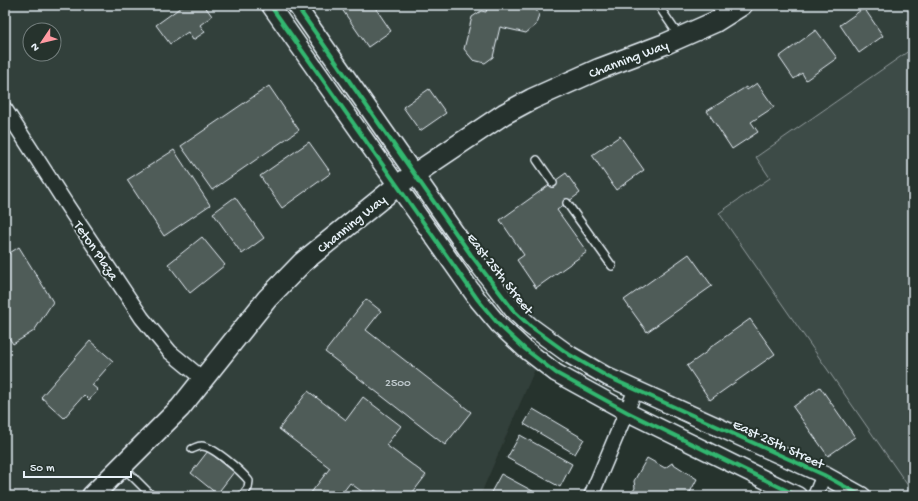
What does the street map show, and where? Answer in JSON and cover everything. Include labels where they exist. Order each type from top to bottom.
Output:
[{"type":"main road","name":"Channing Way","points":[[92,496],[180,408],[204,380],[267,299],[303,262],[398,185],[504,114],[532,99],[599,69],[665,44],[715,22],[742,5]]},
{"type":"street","points":[[270,5],[478,300],[498,325],[525,349],[556,373],[627,412],[798,496]]},
{"type":"street","name":"East 25th Street","points":[[296,5],[416,174],[471,255],[514,311],[530,326],[570,355],[608,377],[824,476],[862,496]]},
{"type":"street","name":"Teton Plaza","points":[[5,109],[142,318],[170,352],[204,380]]},
{"type":"street","points":[[591,496],[636,389]]},
{"type":"street","points":[[815,496],[824,476]]},
{"type":"lane","points":[[658,5],[680,37]]},
{"type":"lane","points":[[537,160],[553,183]]},
{"type":"lane","points":[[567,203],[612,266]]},
{"type":"lane","points":[[192,449],[201,446],[209,448],[244,474],[249,481],[248,488],[242,496]]},
{"type":"lane","points":[[122,466],[152,496]]},
{"type":"shaded area","points":[[5,5],[270,5],[478,300],[539,360],[480,496],[5,496]]},
{"type":"shaded area","points":[[296,5],[913,5],[913,48],[756,157],[770,178],[913,493],[913,496],[862,496],[636,389],[514,311]]},
{"type":"shaded area","points":[[913,48],[913,493],[719,213],[770,178],[756,157]]},
{"type":"building","points":[[184,5],[204,5],[212,16],[200,25],[205,32],[193,40],[188,32],[170,44],[156,25]]},
{"type":"building","points":[[339,5],[375,5],[374,6],[391,31],[368,47]]},
{"type":"building","points":[[488,5],[532,5],[539,14],[536,25],[526,33],[500,27],[493,57],[485,63],[473,60],[464,49],[472,17],[481,11],[486,12]]},
{"type":"building","points":[[906,5],[913,5],[913,15]]},
{"type":"building","points":[[864,8],[883,36],[859,53],[840,25]]},
{"type":"building","points":[[816,30],[837,58],[806,80],[802,73],[794,79],[779,57]]},
{"type":"building","points":[[757,83],[774,107],[751,122],[758,132],[732,149],[707,111],[746,87],[747,90]]},
{"type":"building","points":[[269,86],[299,130],[212,190],[181,146]]},
{"type":"building","points":[[429,89],[446,113],[420,131],[403,107]]},
{"type":"building","points":[[620,136],[644,170],[616,190],[592,155]]},
{"type":"building","points":[[309,142],[331,173],[282,208],[260,176]]},
{"type":"building","points":[[174,150],[210,205],[164,236],[127,180]]},
{"type":"building","points":[[566,173],[580,193],[557,210],[587,252],[536,288],[517,260],[524,255],[500,220]]},
{"type":"building","points":[[235,197],[264,238],[242,254],[213,213]]},
{"type":"building","points":[[202,237],[225,265],[190,293],[168,264]]},
{"type":"building","points":[[19,247],[53,302],[34,331],[13,344],[5,332],[5,256]]},
{"type":"building","points":[[689,254],[712,286],[647,332],[624,300]]},
{"type":"building","points":[[366,299],[381,311],[366,330],[471,412],[445,445],[325,352]]},
{"type":"building","points":[[750,319],[775,354],[710,400],[687,366]]},
{"type":"building","points":[[90,341],[113,361],[92,385],[98,390],[89,400],[84,395],[64,418],[41,397]]},
{"type":"building","points":[[820,387],[855,437],[828,456],[793,407]]},
{"type":"building","points":[[308,391],[346,420],[363,397],[401,426],[386,445],[426,475],[410,496],[383,496],[375,490],[370,496],[368,496],[350,483],[340,496],[313,496],[310,494],[330,468],[279,429]]},
{"type":"building","points":[[533,409],[584,439],[575,454],[524,424]]},
{"type":"building","points":[[520,435],[572,464],[560,487],[507,458]]},
{"type":"building","points":[[208,451],[234,472],[217,494],[191,473]]},
{"type":"building","points":[[647,458],[665,468],[672,463],[697,479],[688,496],[630,496],[635,488],[634,481]]},
{"type":"building","points":[[501,474],[542,496],[489,496]]},
{"type":"cycle path","points":[[270,5],[478,300],[499,325],[525,349],[556,373],[627,412],[798,496]]},
{"type":"cycle path","points":[[296,5],[471,255],[514,311],[530,326],[570,355],[608,377],[824,475],[862,496]]}]
